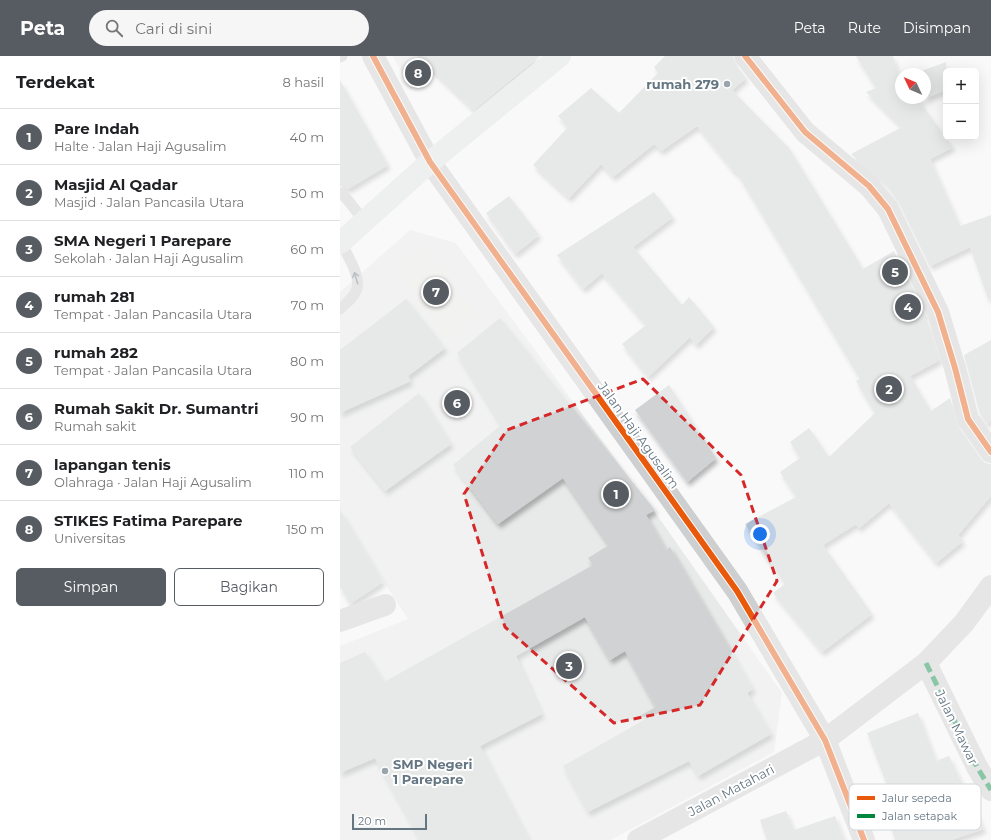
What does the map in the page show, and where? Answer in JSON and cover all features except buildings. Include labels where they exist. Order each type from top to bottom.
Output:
[{"type":"highway","points":[[340,243],[430,162],[560,56]]},
{"type":"street","name":"Jalan Haji Agusalim","points":[[373,56],[430,162],[737,591],[825,740],[849,802]]},
{"type":"street","points":[[745,56],[804,132],[869,186],[888,209],[938,312],[955,368],[968,419],[991,452]]},
{"type":"street","name":"Jalan Matahari","points":[[638,840],[825,740],[926,663],[964,623],[991,586]]},
{"type":"street","points":[[340,621],[385,605]]},
{"type":"street","name":"Jalan Mawar","points":[[926,663],[977,767],[991,790]]},
{"type":"street","name":"Jalan Haji Agusalim","points":[[860,830],[864,840]]},
{"type":"lane","points":[[342,193],[365,222]]},
{"type":"lane","points":[[340,243],[355,273],[358,284],[356,292],[340,309]]},
{"type":"highlighted area","points":[[643,379],[741,475],[777,581],[700,705],[614,723],[505,627],[464,494],[507,430]]},
{"type":"shaded area","points":[[393,56],[458,56],[411,90]]},
{"type":"shaded area","points":[[410,230],[456,243],[659,518],[782,693],[774,752],[611,840],[340,840],[340,646],[408,619],[340,515],[340,292]]},
{"type":"shaded area","points":[[427,246],[477,316],[445,339],[395,269]]},
{"type":"marked path","points":[[926,663],[977,767],[991,790]]},
{"type":"cycle path","points":[[373,56],[430,162],[737,591],[825,740],[849,802]]},
{"type":"cycle path","points":[[745,56],[805,132],[869,186],[888,209],[938,312],[955,368],[968,419],[991,452]]},
{"type":"cycle path","points":[[860,830],[864,840]]},
{"type":"place","name":"STIKES Fatima Parepare","points":[[418,73]]},
{"type":"place","name":"rumah 279","points":[[727,84]]},
{"type":"place","name":"rumah 282","points":[[895,272]]},
{"type":"place","name":"lapangan tenis","points":[[436,292]]},
{"type":"place","name":"rumah 281","points":[[908,307]]},
{"type":"place","name":"Masjid Al Qadar","points":[[889,389]]},
{"type":"place","name":"Rumah Sakit Dr. Sumantri","points":[[457,403]]},
{"type":"place","name":"Pare Indah","points":[[616,494]]},
{"type":"place","name":"SMA Negeri 1 Parepare","points":[[569,666]]},
{"type":"place","name":"SMP Negeri 1 Parepare","points":[[385,771]]}]
